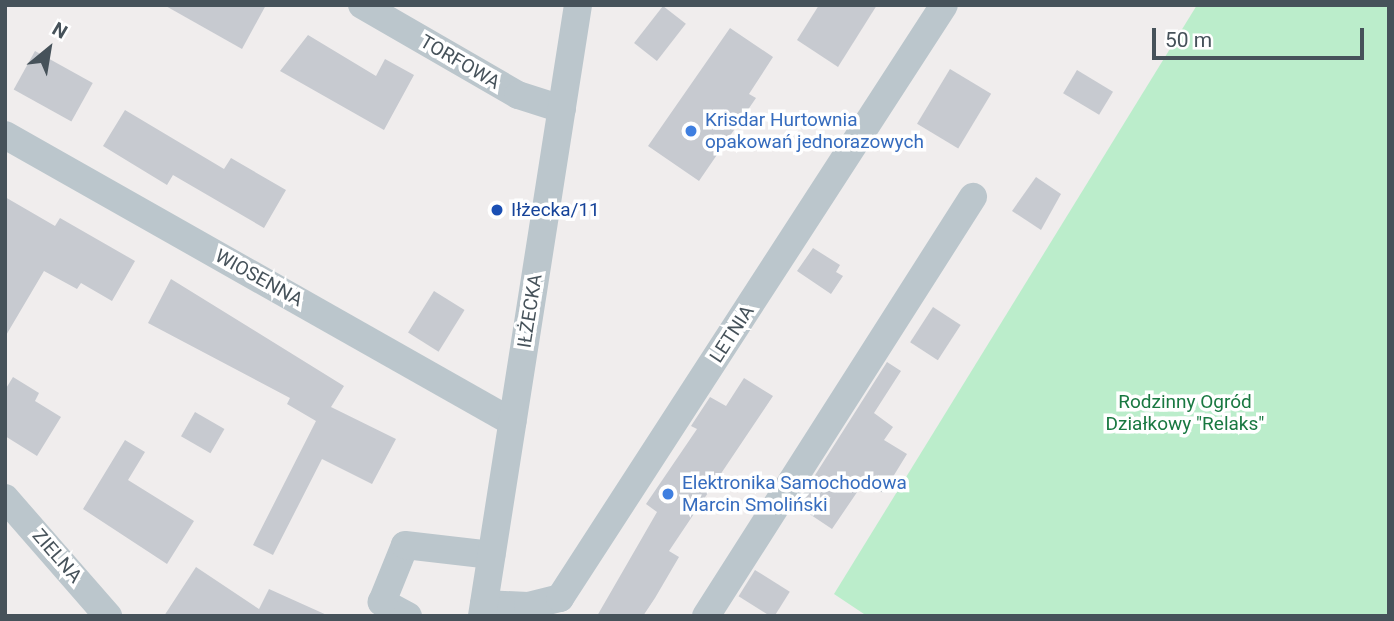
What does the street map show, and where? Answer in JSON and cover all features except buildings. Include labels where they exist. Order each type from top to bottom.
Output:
[{"type":"street","name":"TORFOWA","points":[[362,5],[518,95],[562,108]]},
{"type":"street","name":"IŁŻECKA","points":[[483,610],[578,5]]},
{"type":"street","name":"LETNIA","points":[[483,610],[528,606],[560,598],[944,5]]},
{"type":"street","name":"WIOSENNA","points":[[5,135],[512,422]]},
{"type":"street","points":[[706,616],[973,197]]},
{"type":"street","name":"ZIELNA","points":[[5,498],[108,616]]},
{"type":"street","points":[[408,616],[382,602],[405,545],[491,555]]},
{"type":"green space","name":"Rodzinny Ogród Działkowy \"Relaks\"","points":[[1197,5],[1389,5],[1389,616],[867,616],[834,594]]},
{"type":"place","name":"Krisdar Hurtownia opakowań jednorazowych","points":[[691,131]]},
{"type":"place","name":"Iłżecka/11","points":[[497,210]]},
{"type":"place","name":"Elektronika Samochodowa Marcin Smoliński","points":[[668,494]]}]
